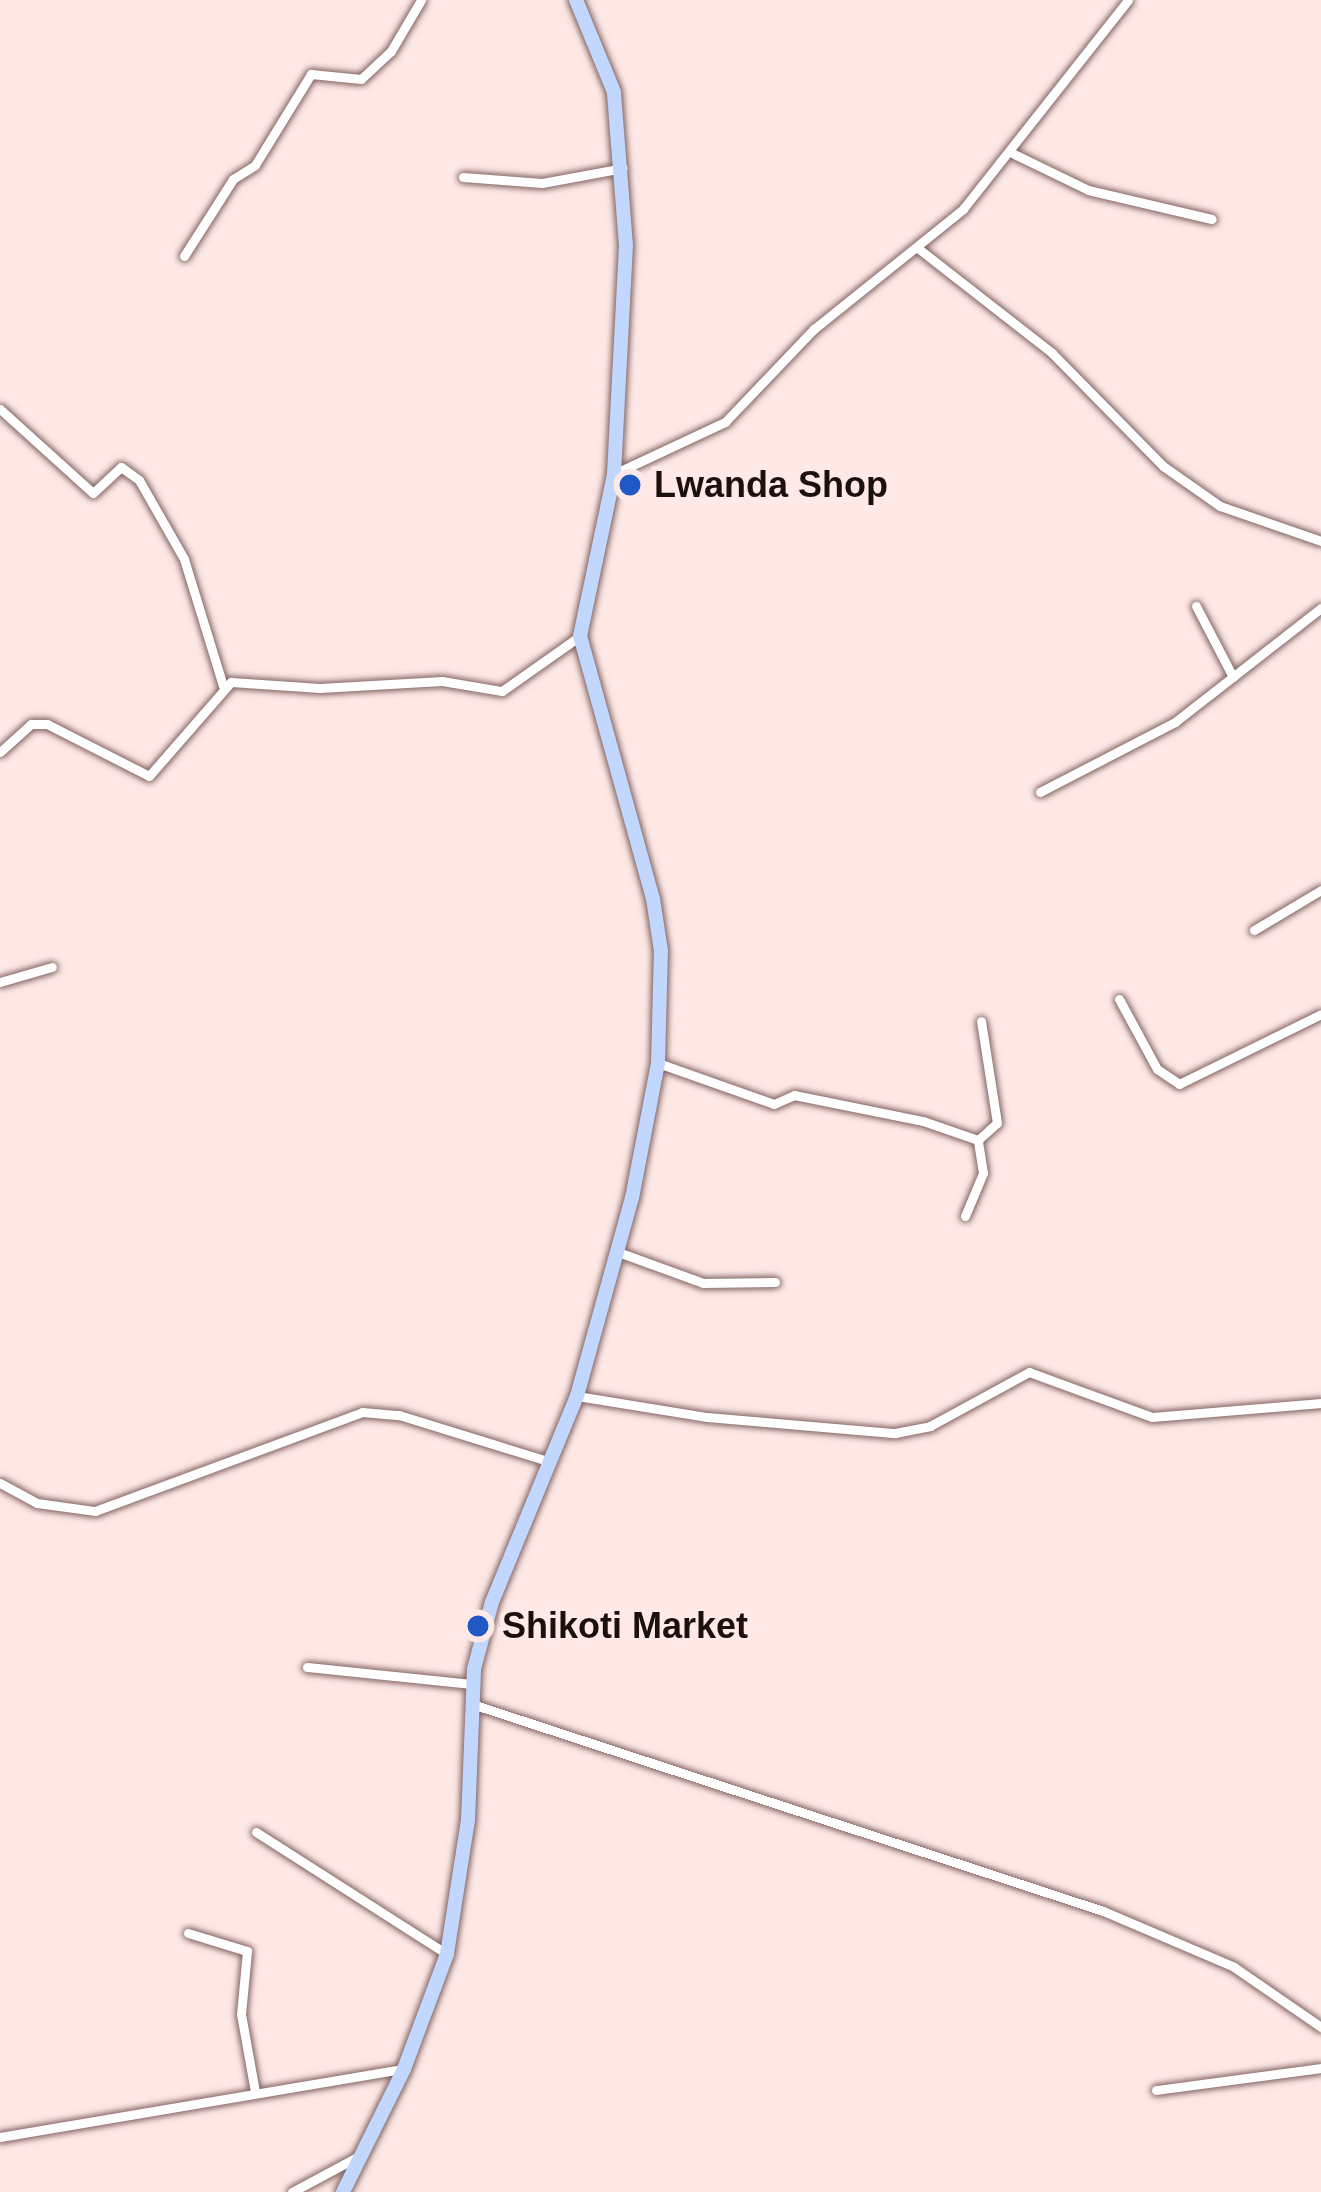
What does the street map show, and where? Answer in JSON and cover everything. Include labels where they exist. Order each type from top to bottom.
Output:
[{"type":"main road","points":[[343,2192],[404,2069],[447,1954],[468,1820],[472,1684],[492,1601],[577,1396],[618,1252],[658,1063],[662,951],[580,636],[614,474],[622,168],[609,71],[576,0]]},
{"type":"street","points":[[184,256],[233,179],[255,165],[311,74],[361,79],[391,51],[421,0]]},
{"type":"street","points":[[614,474],[705,436],[814,329],[919,249],[1014,154],[1128,0]]},
{"type":"street","points":[[1014,154],[1118,200],[1213,219]]},
{"type":"street","points":[[463,177],[542,183],[622,168]]},
{"type":"street","points":[[919,249],[1038,340],[1163,466],[1220,506],[1321,542]]},
{"type":"street","points":[[0,409],[93,493],[121,467],[139,480],[184,559],[223,686]]},
{"type":"street","points":[[1196,606],[1233,677]]},
{"type":"street","points":[[1040,792],[1175,722],[1321,608]]},
{"type":"street","points":[[223,686],[442,681],[502,691],[580,636]]},
{"type":"street","points":[[0,752],[31,724],[47,724],[149,776],[176,752],[223,686]]},
{"type":"street","points":[[1254,930],[1321,890]]},
{"type":"street","points":[[0,982],[52,967]]},
{"type":"street","points":[[1119,999],[1157,1069],[1179,1084],[1321,1014]]},
{"type":"street","points":[[978,1140],[998,1123],[981,1021]]},
{"type":"street","points":[[658,1063],[774,1104],[794,1095],[923,1120],[978,1140]]},
{"type":"street","points":[[965,1216],[983,1173],[978,1140]]},
{"type":"street","points":[[618,1252],[704,1283],[776,1282]]},
{"type":"street","points":[[577,1396],[707,1417],[895,1433],[930,1426],[1029,1372],[1152,1418],[1321,1403]]},
{"type":"street","points":[[0,1484],[37,1502],[95,1511],[362,1412],[399,1415],[551,1462]]},
{"type":"street","points":[[308,1667],[472,1684]]},
{"type":"street","points":[[472,1704],[1102,1911],[1234,1967],[1321,2026]]},
{"type":"street","points":[[256,1832],[447,1954]]},
{"type":"street","points":[[188,1933],[247,1951],[241,2014],[255,2092]]},
{"type":"street","points":[[1156,2090],[1321,2068]]},
{"type":"street","points":[[0,2137],[404,2069]]},
{"type":"street","points":[[292,2192],[362,2155]]},
{"type":"place","name":"Lwanda Shop","points":[[630,485]]},
{"type":"place","name":"Shikoti Market","points":[[478,1626]]}]
